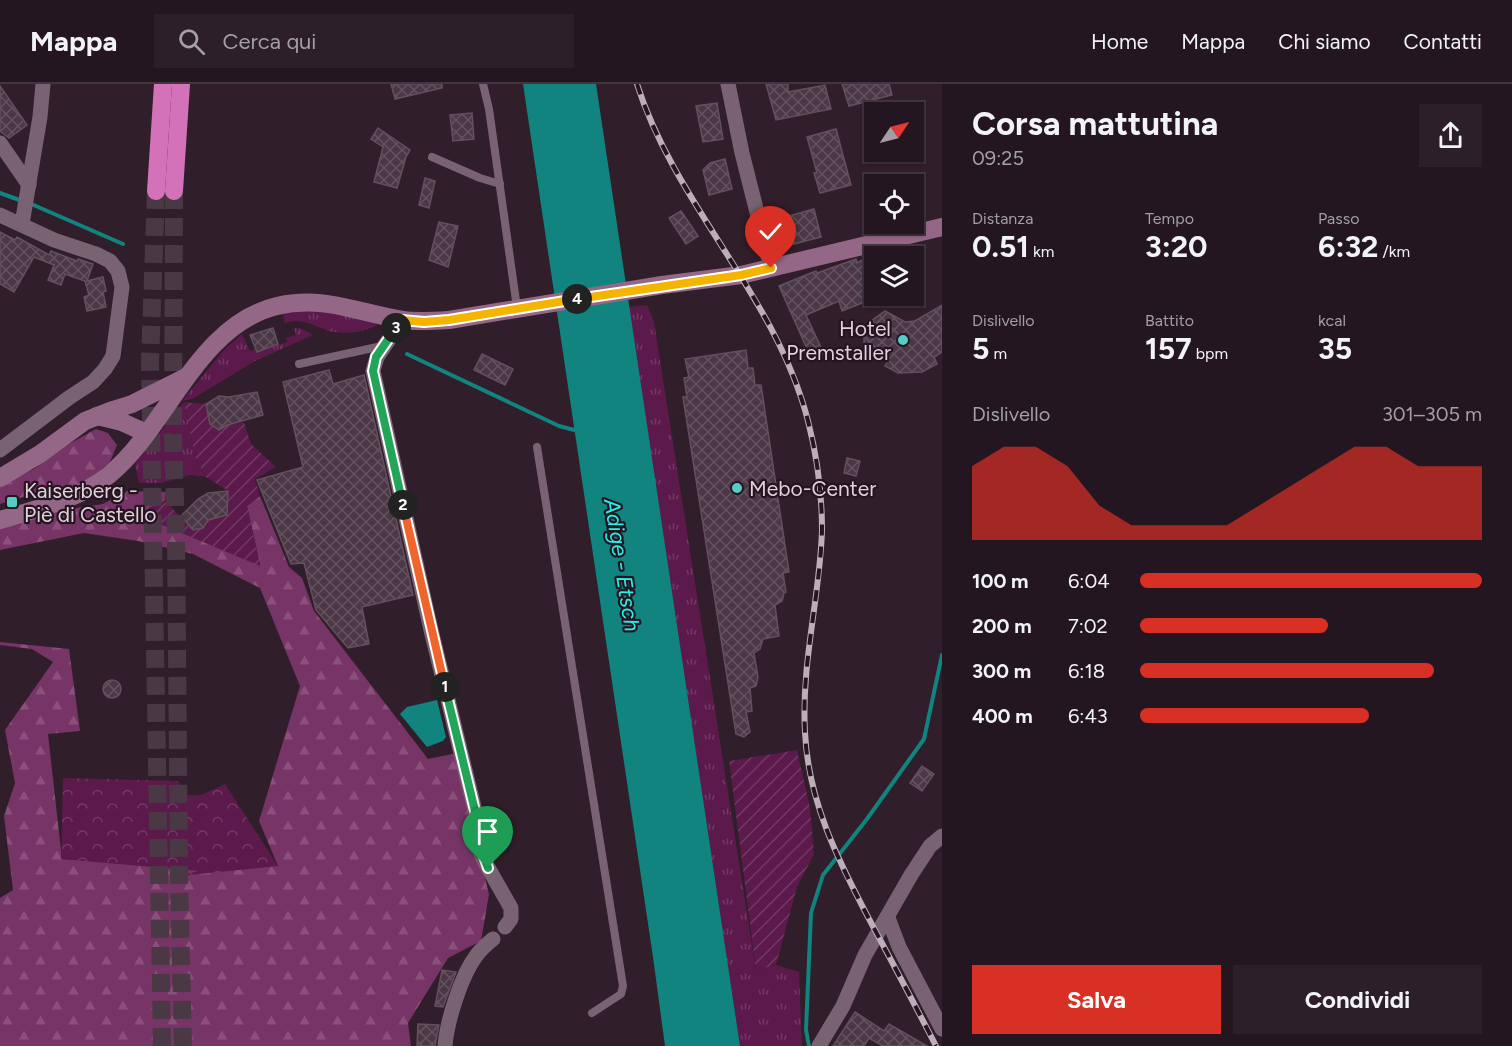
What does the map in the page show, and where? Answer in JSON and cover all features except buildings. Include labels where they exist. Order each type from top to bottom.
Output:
[{"type":"highway","points":[[163,84],[165,191],[181,84]]},
{"type":"main road","points":[[0,520],[70,498],[93,487],[109,475],[132,451],[222,336],[248,318],[276,307],[306,302],[326,303],[402,320],[424,322],[449,320],[662,285],[741,275],[942,228]]},
{"type":"main road","points":[[0,478],[96,416],[132,404],[190,375]]},
{"type":"main road","points":[[132,404],[152,426]]},
{"type":"main road","points":[[96,416],[152,426]]},
{"type":"main road","points":[[122,422],[132,451]]},
{"type":"street","points":[[23,217],[43,84]]},
{"type":"street","points":[[728,84],[742,153],[771,268]]},
{"type":"street","points":[[0,143],[28,190]]},
{"type":"street","points":[[0,215],[23,217],[54,240],[110,261],[118,271],[122,287],[113,356],[105,369],[93,382],[0,450]]},
{"type":"street","points":[[402,320],[376,357],[373,371],[431,630],[477,819],[482,857],[511,908],[512,919],[505,927]]},
{"type":"street","points":[[820,1045],[843,1006],[865,955],[911,874],[930,846],[942,836]]},
{"type":"street","points":[[888,918],[899,947],[942,1029]]},
{"type":"street","points":[[445,1046],[462,979],[477,954],[493,939]]},
{"type":"lane","points":[[483,84],[489,109],[518,308]]},
{"type":"lane","points":[[432,157],[480,178],[500,184]]},
{"type":"lane","points":[[299,364],[383,345]]},
{"type":"lane","points":[[537,447],[623,986],[621,994],[592,1013]]},
{"type":"green space","points":[[647,305],[654,322],[756,970],[776,965],[799,972],[802,1046],[740,1046],[629,307]]},
{"type":"green space","points":[[299,310],[318,310],[379,323],[358,332],[346,333],[334,332],[299,321],[285,323],[283,315]]},
{"type":"green space","points":[[294,328],[300,328],[313,335],[255,361],[192,399],[182,401],[224,350],[242,334],[250,351],[256,348],[257,352],[287,342],[286,338],[296,335]]},
{"type":"green space","points":[[184,402],[195,457],[206,477],[190,475],[161,483],[139,483],[135,464]]},
{"type":"green space","points":[[184,402],[206,404],[210,424],[219,430],[227,425],[244,422],[251,444],[276,467],[255,479],[260,496],[247,506],[260,566],[146,518],[149,508],[165,501],[193,530],[202,528],[208,520],[227,515],[228,491],[206,477],[195,457]]},
{"type":"green space","points":[[96,429],[108,433],[117,445],[110,462],[85,483],[47,497],[36,493],[0,504],[0,486],[34,469],[67,445]]},
{"type":"green space","points":[[127,491],[166,492],[165,501],[149,508],[146,518],[260,565],[247,506],[260,496],[289,567],[302,578],[314,611],[428,759],[457,753],[489,894],[481,941],[448,958],[408,1023],[411,1046],[0,1046],[0,898],[13,890],[4,816],[15,783],[5,730],[53,662],[32,649],[0,645],[0,642],[69,649],[80,731],[48,734],[62,859],[278,866],[259,821],[300,686],[260,588],[193,554],[138,541],[84,533],[0,550],[0,527],[37,514],[103,504]]},
{"type":"green space","points":[[797,750],[810,808],[814,854],[797,887],[776,965],[756,970],[729,761]]},
{"type":"green space","points":[[63,778],[178,781],[188,795],[201,795],[225,784],[278,866],[179,876],[198,871],[61,859]]},
{"type":"water","name":"Adige - Etsch","points":[[523,84],[596,84],[740,1046],[665,1046]]},
{"type":"water","points":[[437,700],[446,737],[443,741],[427,747],[400,714],[407,707]]},
{"type":"waterway","points":[[0,193],[22,201]]},
{"type":"waterway","points":[[29,203],[123,244]]},
{"type":"waterway","points":[[407,354],[559,426],[578,431]]},
{"type":"waterway","points":[[809,1046],[806,1030],[811,913],[823,875],[867,819],[924,739],[942,655]]},
{"type":"tunnel","points":[[156,191],[150,362],[162,1046]]},
{"type":"tunnel","points":[[174,191],[173,437],[183,1046]]},
{"type":"railway","points":[[637,84],[654,128],[676,171],[773,333],[793,376],[808,421],[818,475],[822,530],[804,706],[807,757],[818,805],[835,850],[936,1046]]},
{"type":"place","name":"Hotel Premstaller","points":[[903,340]]},
{"type":"place","name":"Mebo-Center","points":[[737,488]]},
{"type":"place","name":"Kaiserberg - Piè di Castello","points":[[12,502]]},
{"type":"route","points":[[488,868],[482,857],[477,819],[431,630],[373,371],[376,357],[402,320],[424,322],[449,320],[662,285],[741,275],[771,268]]}]
